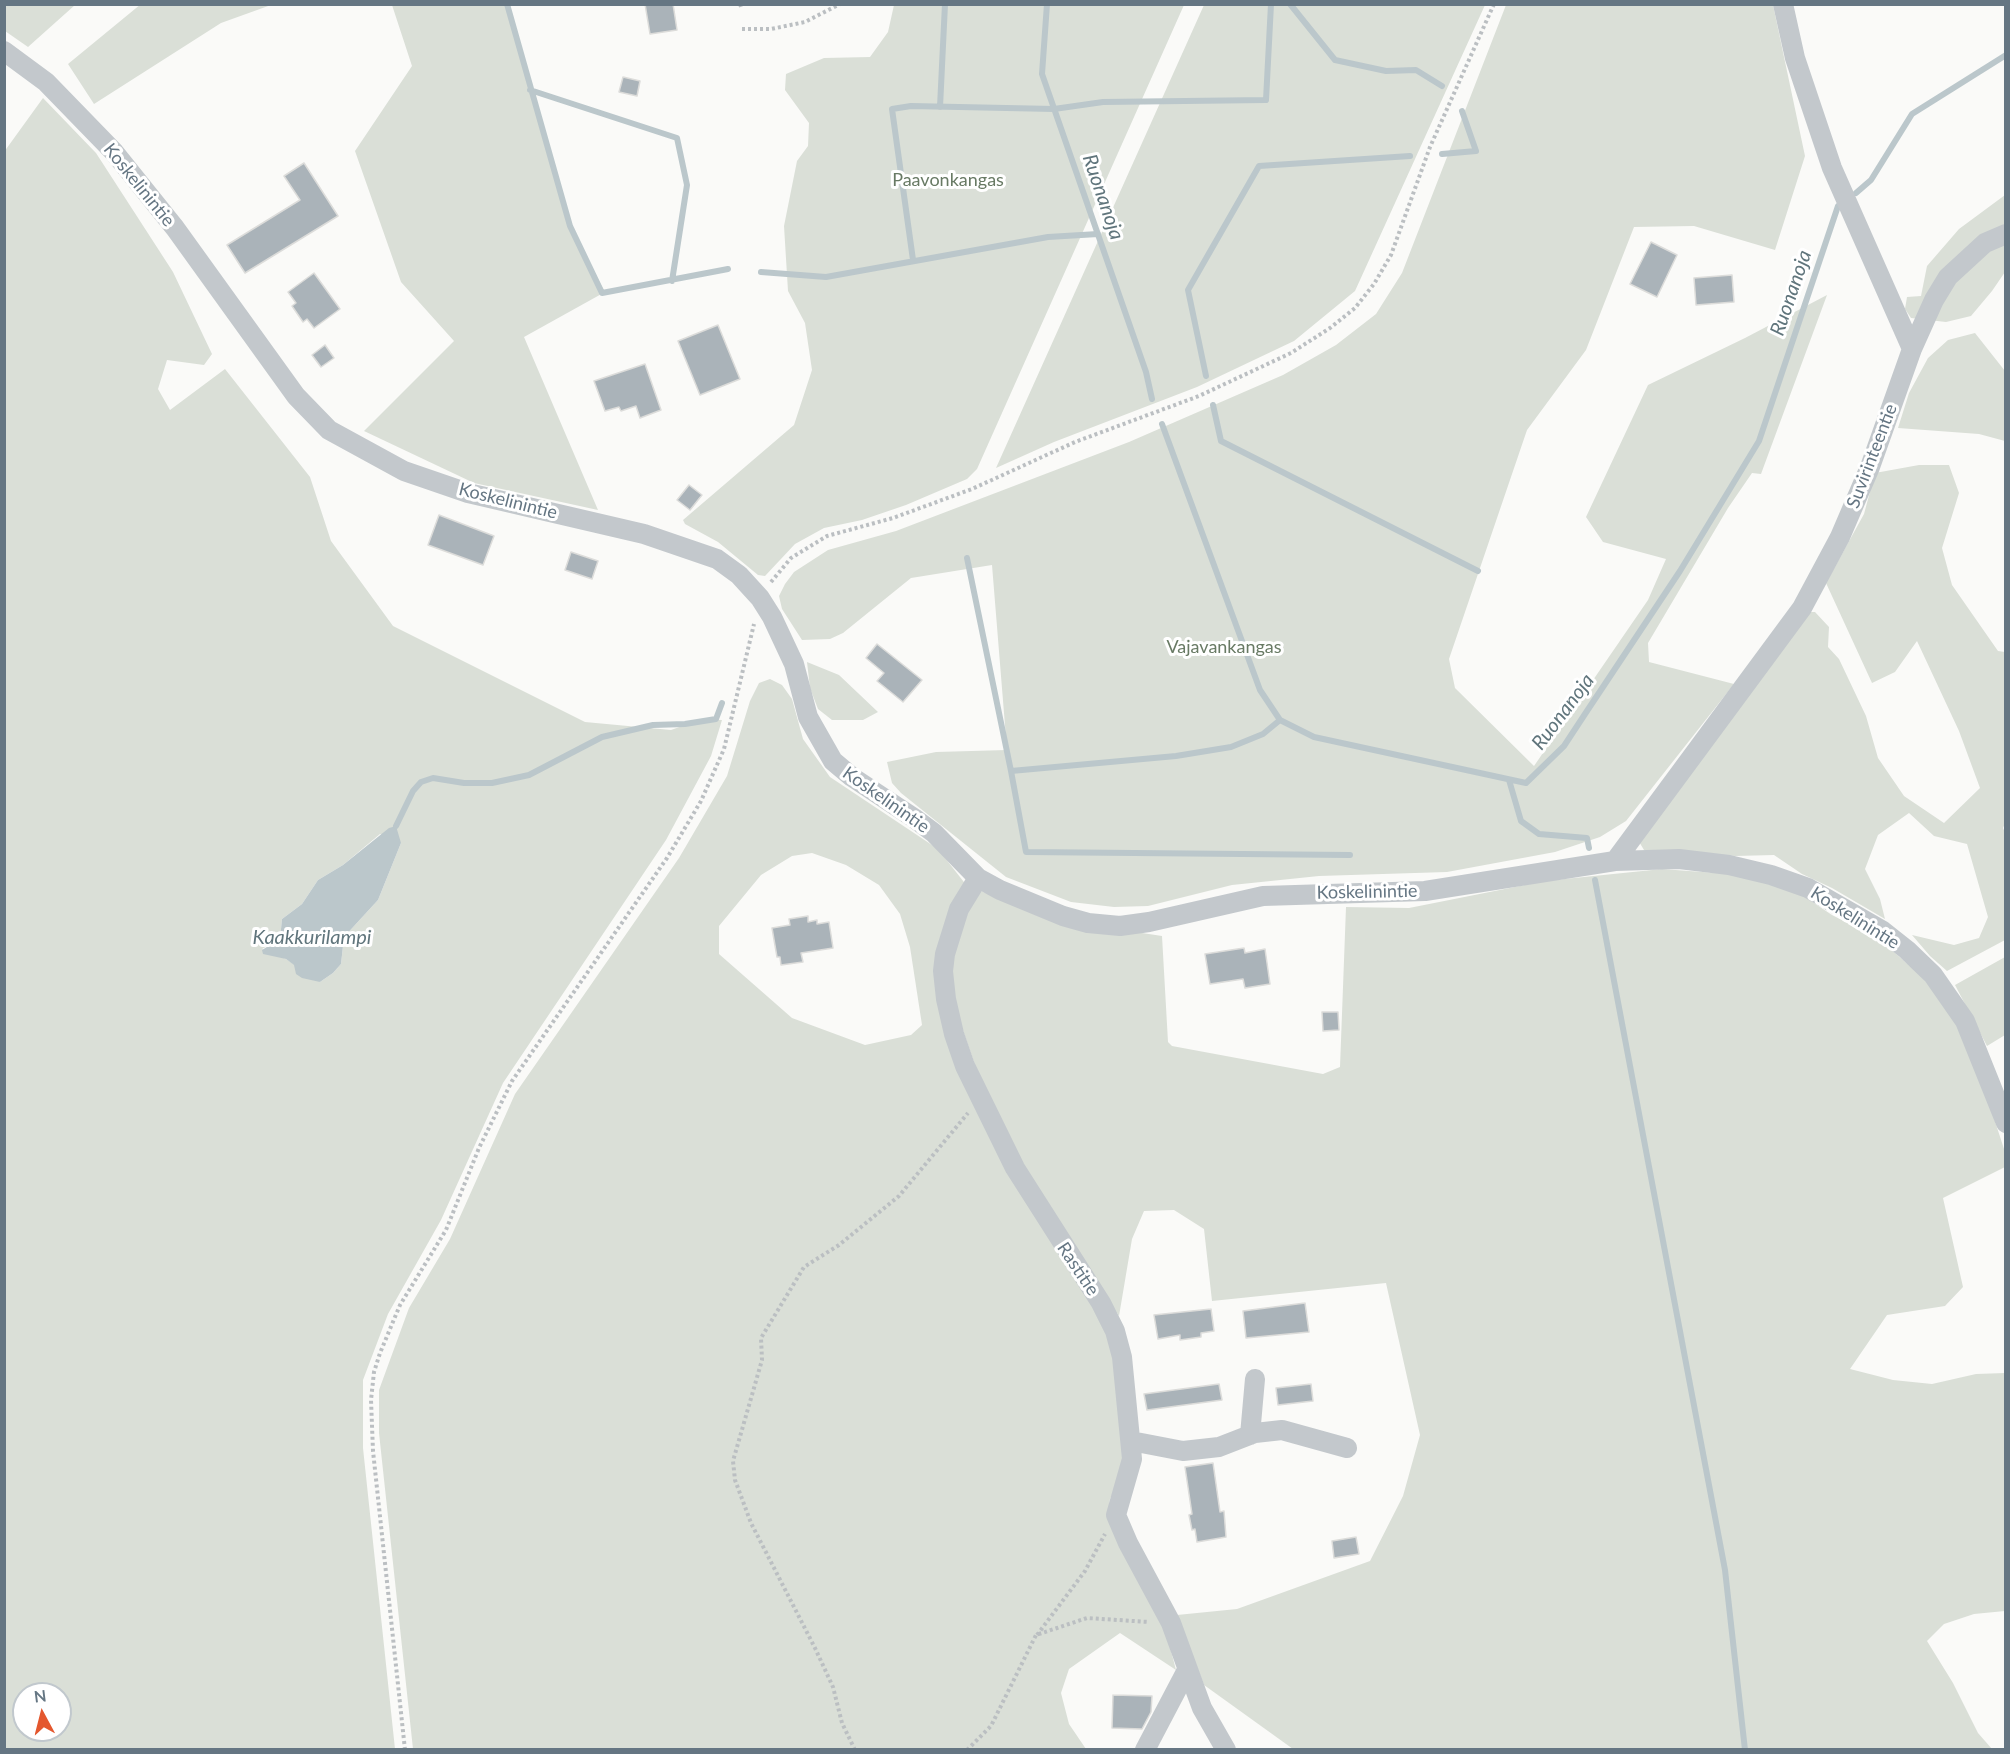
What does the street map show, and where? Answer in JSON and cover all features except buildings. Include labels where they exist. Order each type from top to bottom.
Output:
[{"type":"street","points":[[1783,4],[1795,58],[1832,168],[1912,350]]},
{"type":"street","name":"Koskelinintie","points":[[4,51],[46,82],[114,152],[175,228],[296,396],[329,430],[350,444],[404,471],[468,493],[644,534],[717,559],[732,570],[760,598],[782,636],[794,664],[808,717],[833,761],[852,777],[934,833],[978,878],[1030,904],[1063,916],[1120,926],[1149,922],[1263,896],[1425,891],[1615,861],[1679,859],[1728,864],[1772,874],[1808,888],[1883,931],[1933,975],[1965,1021],[2006,1123]]},
{"type":"street","name":"Suvirinteentie","points":[[1615,861],[1802,608],[1840,537],[1870,467],[1912,350],[1934,300],[1948,277],[1985,243],[2006,234]]},
{"type":"street","name":"Rastitie","points":[[978,878],[959,909],[950,932],[943,971],[954,1034],[980,1098],[1020,1177],[1116,1331],[1122,1357],[1131,1441],[1130,1471],[1116,1508],[1116,1515]]},
{"type":"street","points":[[1250,1435],[1255,1379]]},
{"type":"street","points":[[1131,1441],[1184,1451],[1219,1447],[1250,1435],[1282,1430],[1347,1448]]},
{"type":"street","points":[[1116,1515],[1128,1543],[1171,1623],[1202,1708],[1226,1749]]},
{"type":"street","points":[[1145,1749],[1187,1670]]},
{"type":"path","points":[[742,29],[771,29],[805,22],[840,4]]},
{"type":"path","points":[[405,1749],[373,1451],[371,1400],[374,1372],[400,1305],[446,1230],[479,1148],[512,1081],[667,858],[701,801],[724,749],[760,598],[791,558],[827,536],[893,518],[963,493],[1075,442],[1199,396],[1291,353],[1330,328],[1355,308],[1374,284],[1391,255],[1430,147],[1494,4]]},
{"type":"path","points":[[855,1749],[842,1722],[833,1687],[751,1523],[735,1480],[734,1461],[762,1360],[761,1338],[777,1308],[804,1267],[839,1245],[898,1196],[980,1098]]},
{"type":"path","points":[[967,1749],[991,1726],[1036,1635],[1085,1571],[1116,1515]]},
{"type":"path","points":[[1036,1635],[1087,1618],[1171,1623]]},
{"type":"green space","points":[[141,4],[271,5],[221,23],[94,104],[68,64]]},
{"type":"green space","points":[[4,5],[75,5],[28,47],[5,31]]},
{"type":"green space","points":[[392,5],[509,5],[530,90],[570,226],[605,292],[524,337],[598,510],[474,483],[364,431],[454,341],[401,282],[355,151],[412,66]]},
{"type":"green space","name":"Paavonkangas","points":[[894,5],[1184,5],[977,469],[967,479],[906,505],[862,520],[824,528],[795,544],[765,576],[758,575],[718,542],[685,524],[683,520],[794,425],[812,370],[805,323],[788,291],[784,226],[797,161],[808,146],[809,123],[785,90],[786,74],[824,58],[870,57],[888,32]]},
{"type":"green space","points":[[1204,5],[1485,5],[1355,291],[1294,341],[1197,387],[1054,442],[996,468]]},
{"type":"green space","name":"Vajavankangas","points":[[1506,5],[1773,5],[1805,156],[1775,250],[1694,226],[1634,227],[1586,350],[1527,430],[1449,659],[1455,688],[1534,766],[1648,600],[1666,559],[1603,542],[1586,517],[1648,385],[1827,295],[1761,474],[1752,473],[1728,508],[1648,643],[1649,662],[1734,684],[1626,821],[1600,837],[1555,852],[1447,872],[1319,876],[1232,885],[1148,906],[1114,907],[1071,902],[1006,877],[901,793],[892,783],[887,762],[936,752],[1007,750],[992,565],[911,578],[843,633],[830,639],[802,640],[782,609],[779,596],[785,584],[794,572],[828,550],[896,531],[1129,442],[1283,375],[1336,345],[1376,314],[1402,273]]},
{"type":"green space","points":[[43,98],[96,153],[173,272],[212,354],[204,365],[167,360],[158,389],[170,410],[225,369],[310,477],[331,541],[393,626],[585,722],[671,730],[702,719],[722,720],[711,756],[666,840],[503,1083],[441,1220],[388,1314],[363,1380],[363,1448],[395,1749],[5,1750],[4,152]],"holes":[[[380,834],[401,843],[378,900],[344,937],[341,964],[333,973],[320,982],[286,959],[262,949],[280,939],[282,919],[302,904],[318,880],[343,865]]]},
{"type":"green space","points":[[2005,195],[2005,272],[1992,291],[1971,316],[1946,322],[1911,318],[1905,309],[1907,297],[1921,296],[1927,266],[1959,229]]},
{"type":"green space","points":[[1975,333],[2005,371],[2005,441],[1979,434],[1898,428],[1909,393],[1928,358],[1948,340]]},
{"type":"green space","points":[[1919,465],[1949,465],[1959,493],[1942,548],[1952,585],[1998,651],[2005,652],[2006,821],[2003,828],[2006,835],[2005,940],[1947,971],[1912,935],[1954,945],[1979,938],[1988,917],[1967,844],[1934,836],[1909,813],[1878,835],[1865,869],[1880,899],[1885,919],[1832,888],[1802,874],[1774,855],[1735,856],[1644,850],[1638,840],[1807,612],[1815,612],[1829,627],[1828,647],[1839,659],[1866,716],[1878,758],[1904,796],[1944,823],[1980,788],[1959,731],[1917,641],[1895,672],[1872,683],[1826,583],[1864,514],[1875,473]]},
{"type":"green space","points":[[807,662],[839,675],[878,712],[863,720],[832,720],[818,709],[810,688]]},
{"type":"green space","points":[[770,679],[782,685],[792,699],[803,739],[830,777],[938,849],[967,886],[946,922],[951,1048],[1105,1324],[1115,1361],[1124,1451],[1123,1473],[1110,1499],[1107,1517],[1166,1632],[1176,1670],[1120,1633],[1069,1669],[1061,1693],[1069,1724],[1086,1749],[413,1749],[379,1433],[379,1390],[409,1308],[450,1239],[515,1094],[679,858],[727,776],[750,701],[759,683]],"holes":[[[812,853],[846,865],[879,885],[900,914],[910,947],[922,1025],[911,1035],[865,1045],[792,1018],[719,954],[719,926],[761,875],[792,856]]]},
{"type":"green space","points":[[1662,869],[1743,875],[1799,893],[1832,915],[1879,939],[1919,974],[1947,1005],[1973,1054],[2005,1152],[2005,1167],[1943,1198],[1963,1287],[1945,1306],[1887,1315],[1850,1369],[1893,1380],[1932,1384],[1976,1374],[2005,1373],[2005,1611],[1974,1614],[1944,1624],[1927,1641],[1953,1683],[1978,1733],[1992,1749],[1293,1749],[1204,1685],[1177,1615],[1237,1609],[1370,1561],[1403,1496],[1420,1435],[1386,1283],[1212,1301],[1204,1229],[1174,1210],[1144,1211],[1132,1239],[1119,1316],[1030,1179],[976,1068],[958,1016],[950,962],[961,926],[978,890],[1050,919],[1162,936],[1168,1042],[1172,1046],[1323,1074],[1340,1067],[1346,907],[1409,908],[1545,881]]},
{"type":"green space","points":[[2005,957],[2005,1035],[1987,1046],[1955,985]]},
{"type":"water","name":"Kaakkurilampi","points":[[396,826],[401,843],[378,900],[344,937],[341,964],[333,973],[320,982],[302,978],[296,974],[294,965],[286,959],[263,954],[262,950],[280,939],[282,919],[302,904],[318,880],[343,865],[389,828]]},
{"type":"waterway","points":[[507,4],[570,226],[602,293],[728,269]]},
{"type":"waterway","points":[[940,107],[945,4]]},
{"type":"waterway","name":"Ruonanoja","points":[[1047,4],[1042,74],[1146,372],[1152,399]]},
{"type":"waterway","name":"Ruonanoja","points":[[913,260],[892,109],[911,106],[1054,109],[1103,102],[1266,100],[1271,4]]},
{"type":"waterway","points":[[1290,4],[1335,60],[1386,71],[1416,70],[1442,86]]},
{"type":"waterway","name":"Ruonanoja","points":[[1856,193],[1871,180],[1912,114],[2006,55]]},
{"type":"waterway","points":[[530,90],[677,138],[687,185],[672,281]]},
{"type":"waterway","points":[[1442,154],[1476,151],[1462,111]]},
{"type":"waterway","points":[[1206,376],[1188,290],[1259,166],[1410,156]]},
{"type":"waterway","name":"Ruonanoja","points":[[1162,424],[1260,690],[1280,720],[1314,737],[1526,783],[1564,746],[1680,571],[1759,441],[1838,206]]},
{"type":"waterway","points":[[761,272],[826,277],[1048,237],[1098,234]]},
{"type":"waterway","points":[[1213,405],[1221,441],[1478,571]]},
{"type":"waterway","points":[[967,558],[1011,771],[1176,756],[1231,747],[1263,734],[1280,720]]},
{"type":"waterway","points":[[396,826],[413,791],[421,782],[433,778],[464,783],[492,783],[529,775],[602,737],[653,725],[685,724],[716,719],[722,703]]},
{"type":"waterway","points":[[1011,771],[1026,852],[1350,855]]},
{"type":"waterway","points":[[1509,780],[1521,821],[1539,834],[1587,838],[1589,848]]},
{"type":"waterway","points":[[1595,880],[1725,1570],[1745,1750]]}]
